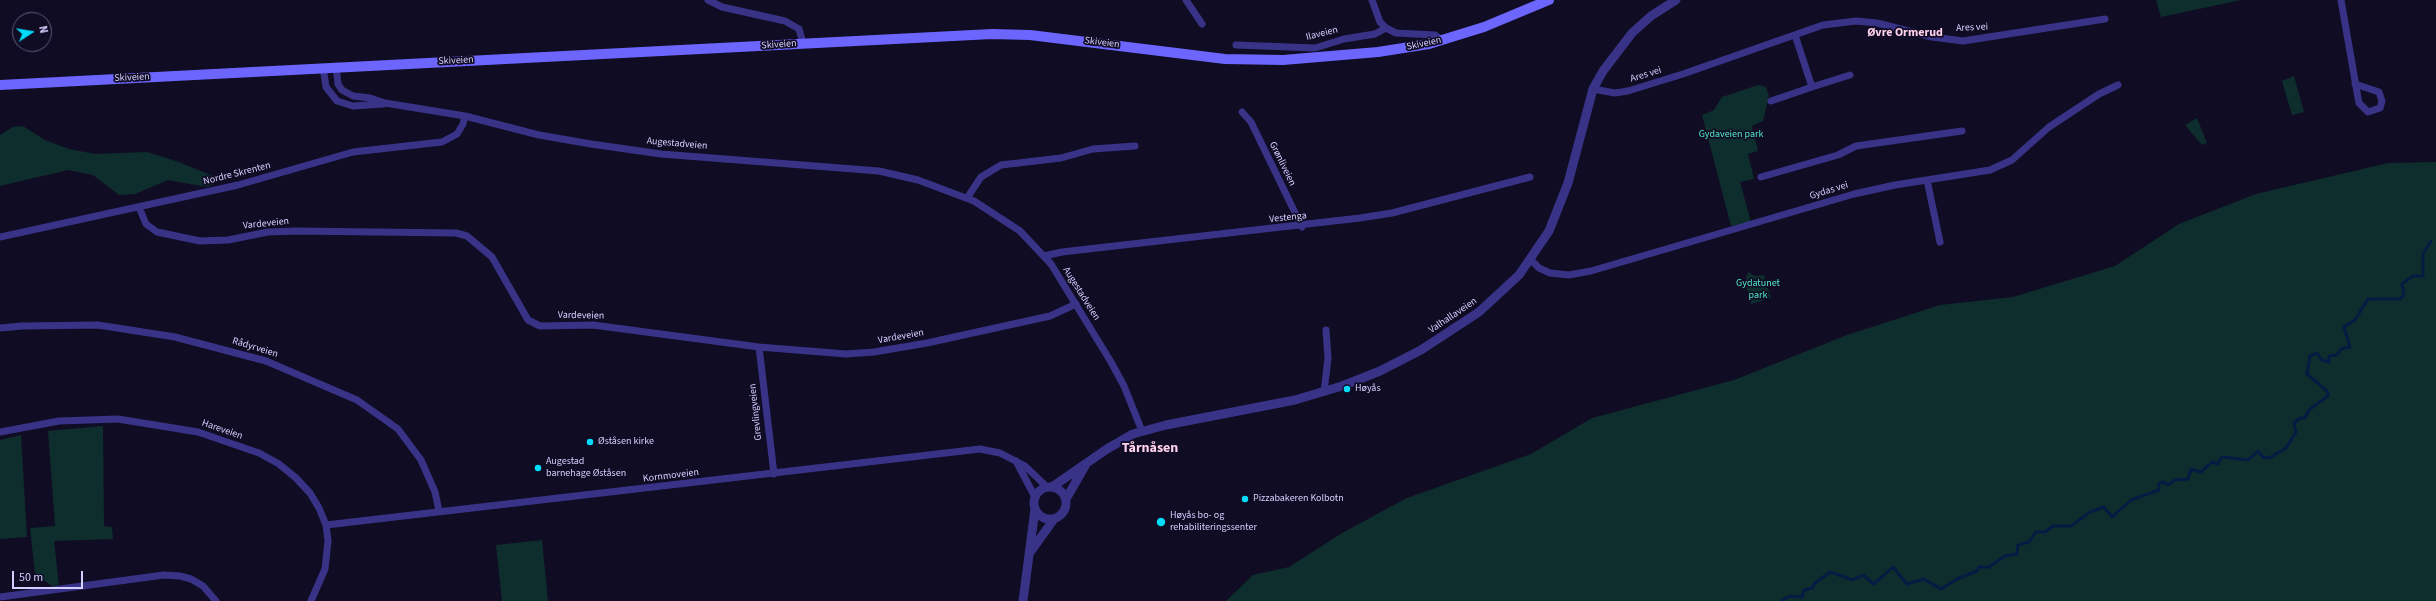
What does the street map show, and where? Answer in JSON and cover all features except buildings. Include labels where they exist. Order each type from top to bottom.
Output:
[{"type":"main road","name":"Skiveien","points":[[0,85],[336,66],[964,35],[1030,35],[1254,61],[1378,52],[1441,40],[1484,27],[1548,0]]},
{"type":"street","points":[[708,0],[722,7],[786,21],[798,29],[803,43]]},
{"type":"street","points":[[1186,0],[1202,24]]},
{"type":"street","points":[[1372,0],[1380,22],[1386,28],[1396,33],[1435,35],[1441,40]]},
{"type":"street","name":"Valhallaveien","points":[[1050,487],[1085,466],[1117,443],[1142,431],[1295,400],[1324,392],[1380,371],[1439,340],[1489,304],[1519,275],[1531,260],[1549,230],[1561,202],[1593,89],[1609,61],[1623,43],[1651,16],[1676,0]]},
{"type":"street","points":[[2341,0],[2355,84],[2362,108],[2371,112],[2380,108],[2382,101],[2379,92],[2355,84]]},
{"type":"street","name":"Ares vei","points":[[1593,89],[1615,93],[1628,91],[1823,25],[1856,21],[1877,23],[1932,37],[1963,41],[2105,19]]},
{"type":"street","name":"Ilaveien","points":[[1236,45],[1315,48],[1344,39],[1375,34],[1386,28]]},
{"type":"street","points":[[1795,35],[1812,87]]},
{"type":"street","name":"Augestadveien","points":[[336,66],[338,84],[342,90],[353,96],[370,98],[385,103],[465,116],[539,135],[661,154],[878,171],[918,180],[967,198],[994,212],[1020,230],[1044,256],[1076,304],[1120,378],[1142,431]]},
{"type":"street","name":"Augestadveien","points":[[323,67],[326,87],[337,101],[346,105],[359,107],[385,103]]},
{"type":"street","points":[[1771,101],[1850,75]]},
{"type":"street","name":"Gydas vei","points":[[1531,260],[1539,268],[1550,273],[1569,275],[1591,272],[1854,194],[1990,170],[2012,160],[2049,127],[2099,94],[2118,85]]},
{"type":"street","name":"Grønliveien","points":[[1242,112],[1251,122],[1302,227]]},
{"type":"street","name":"Nordre Skrenten","points":[[0,237],[238,185],[353,152],[442,142],[457,134],[463,124],[465,116]]},
{"type":"street","points":[[1761,177],[1838,155],[1856,146],[1962,131]]},
{"type":"street","points":[[967,198],[982,177],[1001,165],[1061,158],[1093,149],[1135,146]]},
{"type":"street","name":"Vestenga","points":[[1044,256],[1062,252],[1302,227],[1392,212],[1530,177]]},
{"type":"street","points":[[1927,180],[1940,242]]},
{"type":"street","name":"Vardeveien","points":[[139,207],[146,224],[157,232],[200,241],[228,240],[268,232],[456,233],[476,242],[492,257],[528,320],[540,326],[593,325],[760,347],[846,354],[874,352],[927,343],[1050,316],[1076,304]]},
{"type":"street","name":"Rådyrveien","points":[[0,328],[22,326],[98,325],[175,337],[266,360],[357,400],[398,429],[421,460],[435,492],[439,511]]},
{"type":"street","points":[[1324,392],[1328,358],[1326,330]]},
{"type":"street","name":"Grevlingveien","points":[[760,347],[774,474]]},
{"type":"street","name":"Hareveien","points":[[0,432],[58,421],[90,418],[118,419],[198,432],[259,453],[279,464],[296,478],[310,493],[319,508],[326,525],[328,541],[325,569],[311,601]]},
{"type":"street","name":"Kornmoveien","points":[[326,525],[980,449],[1000,453],[1016,461],[1030,470],[1050,487]]},
{"type":"street","points":[[1016,461],[1035,496],[1035,509],[1022,601]]},
{"type":"street","name":"Valhallaveien","points":[[1066,499],[1085,466]]},
{"type":"street","points":[[1029,554],[1054,519],[1065,509],[1066,499],[1062,492],[1050,487],[1040,490],[1035,496]]},
{"type":"street","points":[[1035,509],[1042,517],[1054,519]]},
{"type":"street","points":[[0,597],[164,575],[180,576],[191,579],[203,586],[216,601]]},
{"type":"green space","points":[[2156,0],[2241,0],[2161,17]]},
{"type":"green space","points":[[2294,76],[2304,112],[2292,115],[2282,81]]},
{"type":"green space","name":"Gydaveien park","points":[[1758,85],[1766,87],[1769,96],[1763,121],[1752,126],[1758,151],[1748,154],[1754,179],[1740,182],[1751,222],[1731,226],[1702,115],[1714,110],[1722,97]]},
{"type":"green space","points":[[2197,118],[2207,143],[2202,145],[2185,125]]},
{"type":"green space","points":[[23,126],[45,140],[69,149],[95,154],[147,152],[179,162],[213,176],[214,184],[207,187],[168,180],[135,194],[119,195],[93,175],[68,170],[0,186],[0,135],[13,127]]},
{"type":"green space","points":[[2436,162],[2436,601],[1226,601],[1253,575],[1289,567],[1342,533],[1407,498],[1531,454],[1592,418],[1734,380],[1847,335],[1940,305],[2013,297],[2115,266],[2179,224],[2256,194],[2388,163]]},
{"type":"green space","name":"Gydatunet park","points":[[1748,272],[1755,276],[1764,275],[1771,298],[1751,304],[1745,281]]},
{"type":"green space","points":[[103,426],[104,526],[112,527],[113,539],[54,541],[59,585],[52,586],[35,574],[30,528],[55,526],[48,431]]},
{"type":"green space","points":[[21,435],[27,537],[0,539],[0,440]]},
{"type":"green space","points":[[542,540],[548,601],[502,601],[496,545]]},
{"type":"waterway","points":[[1781,601],[1790,596],[1802,597],[1804,590],[1812,588],[1815,583],[1830,572],[1853,580],[1863,575],[1874,584],[1893,567],[1907,584],[1924,579],[1941,589],[1957,579],[1977,571],[1979,567],[1989,567],[2005,556],[2017,554],[2018,545],[2029,542],[2036,532],[2045,532],[2053,526],[2071,526],[2090,512],[2104,507],[2112,517],[2131,500],[2159,490],[2159,483],[2163,482],[2168,485],[2175,480],[2188,479],[2191,469],[2201,472],[2212,462],[2218,464],[2222,457],[2248,460],[2258,451],[2264,458],[2271,457],[2286,448],[2296,432],[2294,423],[2300,418],[2305,418],[2309,410],[2328,396],[2327,391],[2307,374],[2310,356],[2317,353],[2322,360],[2329,362],[2329,356],[2337,355],[2341,349],[2350,347],[2344,327],[2355,320],[2368,299],[2400,299],[2404,295],[2402,284],[2413,276],[2423,276],[2423,254],[2431,241]]},
{"type":"place","name":"Høyås","points":[[1347,389]]},
{"type":"place","name":"Øståsen kirke","points":[[590,442]]},
{"type":"place","name":"Augestad barnehage Øståsen","points":[[538,468]]},
{"type":"place","name":"Pizzabakeren Kolbotn","points":[[1245,499]]},
{"type":"place","name":"Høyås bo- og rehabiliteringssenter","points":[[1161,522]]},
{"type":"district","name":"Øvre Ormerud","points":[[1905,33]]},
{"type":"district","name":"Tårnåsen","points":[[1150,449]]}]
